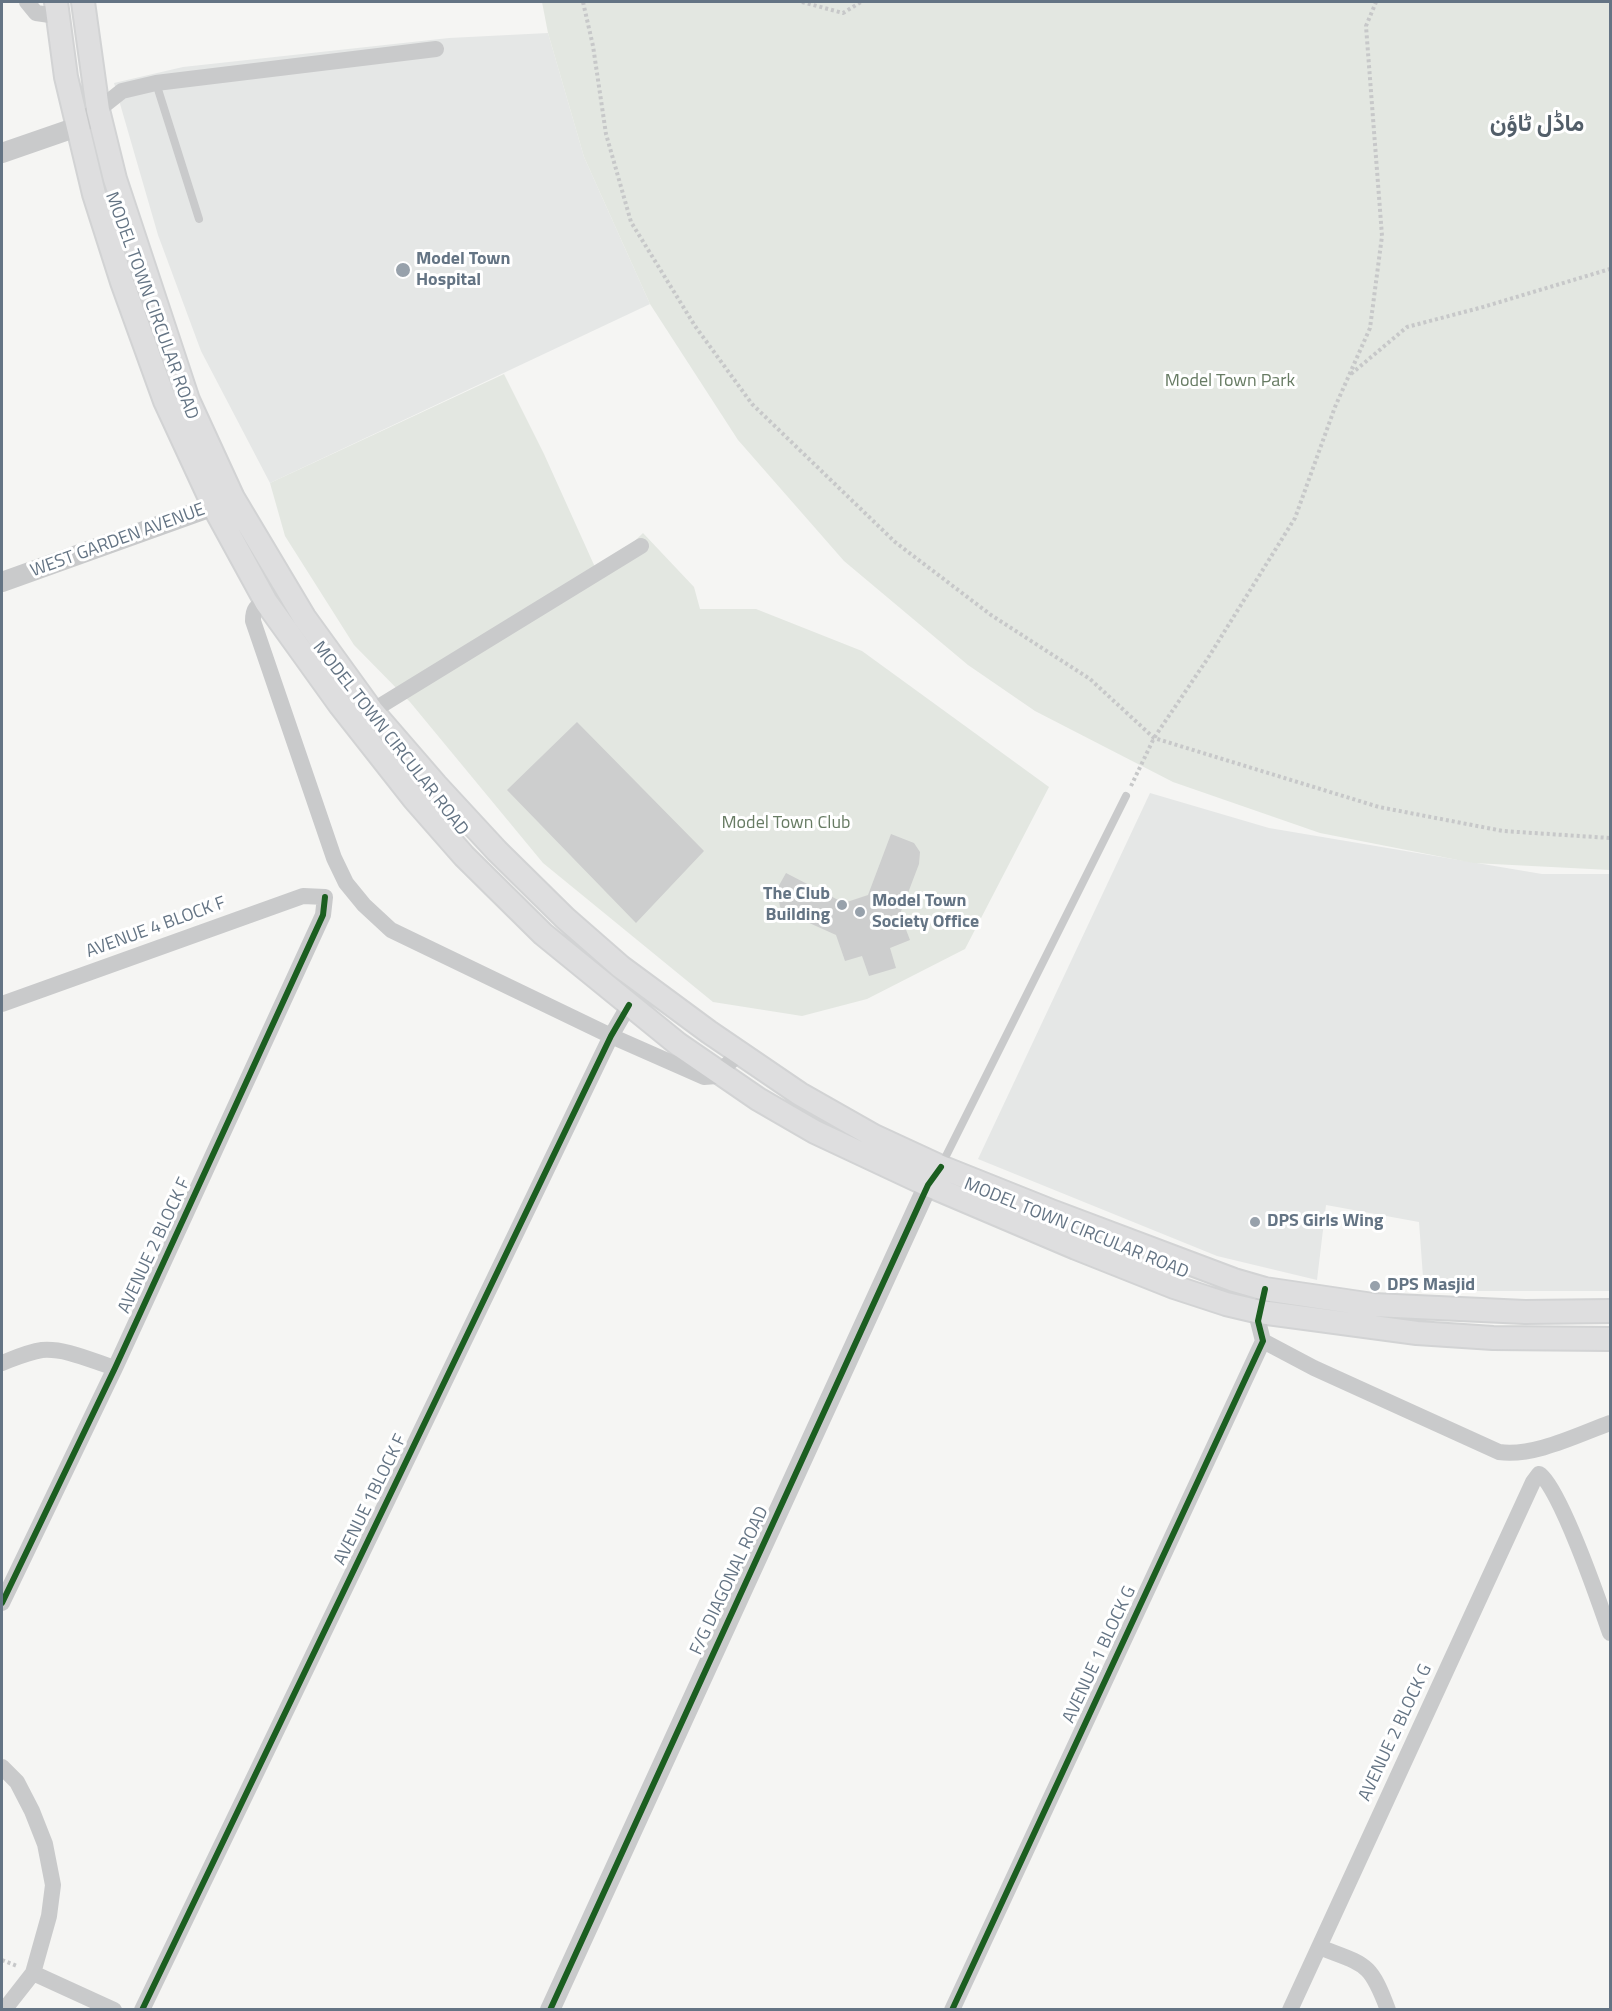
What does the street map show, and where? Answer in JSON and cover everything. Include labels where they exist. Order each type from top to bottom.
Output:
[{"type":"main road","name":"MODEL TOWN CIRCULAR ROAD","points":[[83,2],[98,110],[115,179],[223,502],[266,602],[376,752],[414,799],[464,856],[543,934],[678,1044],[758,1099],[814,1132],[934,1176],[1051,1211],[1234,1280],[1265,1289],[1373,1305],[1525,1312],[1611,1311]]},
{"type":"main road","name":"MODEL TOWN CIRCULAR ROAD","points":[[56,9],[66,77],[77,126],[94,194],[122,282],[165,401],[223,502],[372,711],[490,843],[565,918],[621,967],[739,1053],[800,1094],[874,1136],[934,1176],[1076,1248],[1174,1287],[1260,1312],[1416,1333],[1494,1338],[1611,1339]]},
{"type":"street","points":[[27,2],[36,13],[56,9]]},
{"type":"street","points":[[2,153],[77,126],[122,91],[156,83],[436,49]]},
{"type":"street","name":"WEST GARDEN AVENUE","points":[[2,582],[223,502]]},
{"type":"street","points":[[372,711],[640,546]]},
{"type":"street","points":[[266,602],[256,606],[253,621],[334,858],[346,883],[364,905],[391,930],[611,1036],[704,1077],[711,1078],[721,1073],[739,1053]]},
{"type":"street","points":[[325,897],[346,883]]},
{"type":"street","name":"AVENUE 4 BLOCK F","points":[[2,1004],[303,896],[325,897]]},
{"type":"street","name":"AVENUE 2 BLOCK F","points":[[2,1603],[115,1368],[323,915],[325,897]]},
{"type":"street","name":"AVENUE 1BLOCK F","points":[[142,2010],[611,1036],[629,1005]]},
{"type":"street","name":"F/G DIAGONAL ROAD","points":[[550,2010],[934,1176]]},
{"type":"street","points":[[1265,1289],[1258,1321],[1263,1341],[1314,1368],[1498,1452],[1516,1453],[1531,1450],[1611,1423]]},
{"type":"street","name":"AVENUE 1 BLOCK G","points":[[952,2010],[1263,1341]]},
{"type":"street","points":[[2,1363],[31,1352],[45,1350],[62,1351],[115,1368]]},
{"type":"street","points":[[1531,1450],[1539,1474],[1544,1477],[1554,1493],[1589,1574],[1611,1633]]},
{"type":"street","name":"AVENUE 2 BLOCK G","points":[[1290,2010],[1533,1482],[1539,1474]]},
{"type":"street","points":[[2,1767],[17,1782],[32,1811],[45,1844],[53,1885],[49,1916],[33,1973],[4,2010]]},
{"type":"street","points":[[1319,1947],[1361,1963],[1370,1970],[1378,1982],[1388,2010]]},
{"type":"street","points":[[33,1973],[114,2010]]},
{"type":"lane","points":[[156,83],[199,219]]},
{"type":"lane","points":[[934,1176],[1126,796]]},
{"type":"path","points":[[583,2],[593,46],[606,134],[631,222],[695,326],[752,404],[895,542],[991,615],[1090,679],[1154,738],[1379,807],[1503,831],[1611,838]]},
{"type":"path","points":[[802,2],[843,13],[861,2]]},
{"type":"path","points":[[1126,796],[1154,738],[1208,658],[1295,518],[1335,408],[1370,328],[1382,236],[1366,26],[1376,2]]},
{"type":"path","points":[[1348,377],[1407,327],[1611,269]]},
{"type":"shaded area","name":"Model Town Hospital","points":[[548,33],[584,157],[650,304],[270,483],[201,351],[158,235],[114,83],[183,67],[449,38]]},
{"type":"shaded area","points":[[1150,793],[1269,828],[1542,874],[1610,874],[1610,1291],[1424,1291],[1419,1222],[1326,1205],[1317,1280],[1217,1256],[978,1159]]},
{"type":"green space","name":"Model Town Park","points":[[542,2],[1610,2],[1610,870],[1473,863],[1320,833],[1173,782],[1035,711],[968,665],[844,561],[738,440],[650,304],[584,157],[548,33]]},
{"type":"green space","name":"Model Town Club","points":[[504,374],[544,454],[599,576],[643,533],[694,587],[700,609],[756,609],[862,651],[1049,787],[965,949],[867,999],[802,1016],[713,1002],[543,863],[410,702],[354,645],[285,536],[270,483]]},
{"type":"building","points":[[577,722],[704,851],[636,923],[507,790]]},
{"type":"building","name":"The Club Building","points":[[891,834],[914,843],[920,852],[919,864],[900,914],[910,940],[890,948],[896,968],[869,976],[862,956],[845,961],[836,935],[787,913],[780,907],[777,889],[786,873],[844,903],[868,895]]},
{"type":"cycle path","points":[[2,1603],[115,1368],[323,915],[325,897]]},
{"type":"cycle path","points":[[142,2010],[611,1036],[629,1005]]},
{"type":"cycle path","points":[[550,2010],[928,1185],[941,1167]]},
{"type":"cycle path","points":[[952,2010],[1263,1341],[1258,1321],[1265,1289]]},
{"type":"place","name":"Model Town Hospital","points":[[403,270]]},
{"type":"place","name":"The Club Building","points":[[842,905]]},
{"type":"place","name":"Model Town Society Office","points":[[860,912]]},
{"type":"place","name":"DPS Girls Wing","points":[[1255,1222]]},
{"type":"place","name":"DPS Masjid","points":[[1375,1286]]},
{"type":"district","name":"ماڈل ٹاؤن","points":[[1537,125]]}]
